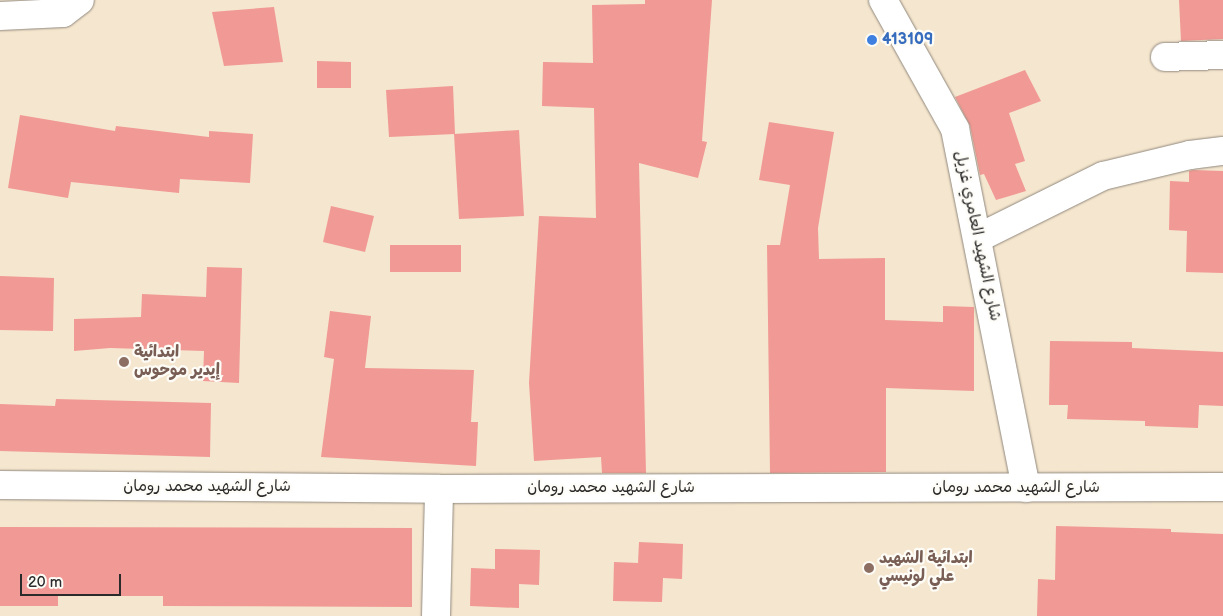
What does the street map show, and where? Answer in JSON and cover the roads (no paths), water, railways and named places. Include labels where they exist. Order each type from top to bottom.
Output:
[{"type":"street","points":[[0,16],[63,13],[80,0]]},
{"type":"street","name":"شارع الشهيد العامري غزيل","points":[[883,0],[955,129],[1026,488]]},
{"type":"street","points":[[1165,57],[1223,55]]},
{"type":"street","points":[[978,238],[1103,176],[1190,155],[1223,151]]},
{"type":"street","name":"شارع الشهيد محمد رومان","points":[[0,485],[439,489],[1223,487]]},
{"type":"street","points":[[436,616],[439,489]]},
{"type":"place","name":"413109","points":[[872,40]]},
{"type":"place","name":"ابتدائية إيدير موحوس","points":[[124,362]]},
{"type":"place","name":"ابتدائية الشهيد علي لونيسي","points":[[869,568]]}]
